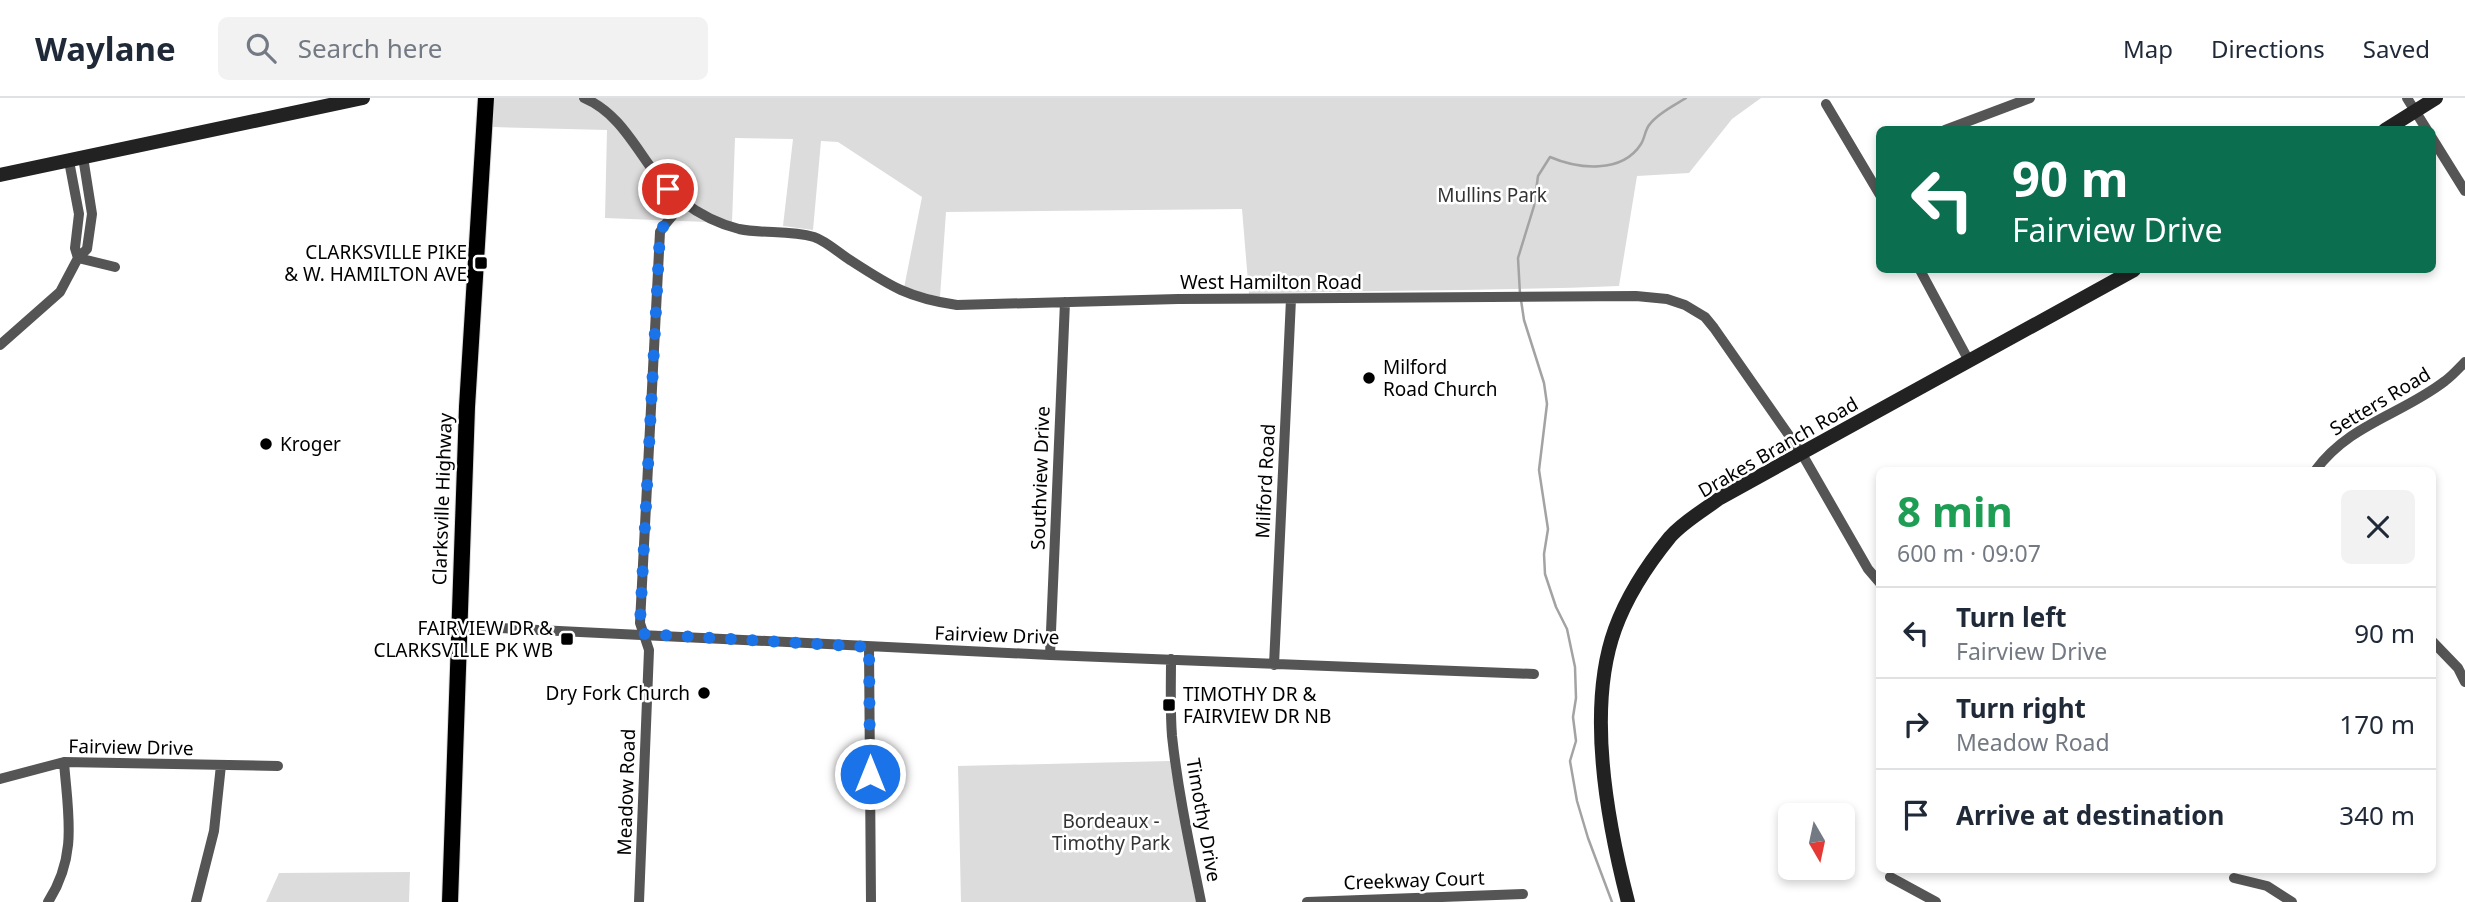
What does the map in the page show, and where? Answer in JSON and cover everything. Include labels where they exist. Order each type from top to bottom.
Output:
[{"type":"main road","name":"Clarksville Highway","points":[[450,902],[469,349],[481,204],[486,98]]},
{"type":"street","points":[[0,175],[363,98]]},
{"type":"street","name":"West Hamilton Road","points":[[584,98],[605,109],[616,119],[668,189],[707,218],[740,229],[785,232],[816,238],[902,292],[926,301],[957,305],[1647,296],[1675,301],[1705,317],[1728,345],[1802,454],[1868,569],[1876,578]]},
{"type":"street","points":[[1956,126],[2030,98]]},
{"type":"street","points":[[2407,98],[2425,126]]},
{"type":"street","points":[[2392,126],[2436,98]]},
{"type":"street","points":[[1826,104],[1876,188]]},
{"type":"street","points":[[2436,144],[2465,191]]},
{"type":"street","points":[[0,345],[60,292],[78,258],[87,249],[92,214],[76,159]]},
{"type":"street","points":[[76,159],[79,214],[75,248],[78,258]]},
{"type":"street","points":[[1868,173],[1876,168]]},
{"type":"street","name":"Meadow Road","points":[[639,902],[649,650],[640,623],[660,232],[675,211],[675,203],[668,189]]},
{"type":"street","points":[[78,202],[90,200]]},
{"type":"street","points":[[78,258],[115,267]]},
{"type":"street","points":[[1922,273],[1969,361]]},
{"type":"street","name":"Drakes Branch Road","points":[[1628,902],[1607,812],[1602,760],[1603,684],[1615,629],[1638,582],[1672,535],[1720,498],[2129,273]]},
{"type":"street","name":"Milford Road","points":[[1274,665],[1292,299]]},
{"type":"street","name":"Southview Drive","points":[[1050,655],[1065,302]]},
{"type":"street","name":"Setters Road","points":[[2318,467],[2346,437],[2446,381],[2465,362]]},
{"type":"street","name":"Fairview Drive","points":[[459,626],[869,647],[1534,674]]},
{"type":"street","points":[[2436,644],[2462,665],[2465,682]]},
{"type":"street","points":[[869,647],[870,902]]},
{"type":"street","name":"Timothy Drive","points":[[1171,659],[1172,733],[1176,766],[1181,805],[1201,902]]},
{"type":"street","points":[[48,902],[63,874],[70,835],[64,762]]},
{"type":"street","name":"Fairview Drive","points":[[0,779],[64,762],[278,766]]},
{"type":"street","points":[[196,902],[214,831],[221,765]]},
{"type":"street","points":[[1890,877],[1936,902]]},
{"type":"street","points":[[2234,878],[2267,886],[2292,902]]},
{"type":"street","name":"Creekway Court","points":[[1307,902],[1523,894]]},
{"type":"green space","name":"Mullins Park","points":[[494,98],[1761,98],[1732,119],[1689,173],[1637,176],[1619,286],[1249,294],[1242,209],[946,212],[940,297],[904,288],[922,197],[838,142],[821,141],[813,230],[783,226],[793,139],[735,138],[732,223],[605,218],[607,130],[493,127]]},
{"type":"green space","name":"Bordeaux - Timothy Park","points":[[1170,761],[1196,902],[961,902],[958,766]]},
{"type":"green space","points":[[410,872],[409,902],[266,902],[279,873]]},
{"type":"waterway","points":[[1520,294],[1518,258],[1534,206],[1538,176],[1550,157],[1586,166],[1623,160],[1633,154],[1641,144],[1653,120],[1686,98]]},
{"type":"waterway","points":[[1521,300],[1524,320],[1544,383],[1547,404],[1539,470],[1548,529],[1544,554],[1545,574],[1567,629],[1575,667],[1576,698],[1573,717],[1576,741],[1570,761],[1577,801],[1588,838],[1612,902]]},
{"type":"place","name":"CLARKSVILLE PIKE & W. HAMILTON AVE","points":[[481,263]]},
{"type":"place","name":"Milford Road Church","points":[[1369,378]]},
{"type":"place","name":"Kroger","points":[[266,444]]},
{"type":"place","name":"FAIRVIEW DR & CLARKSVILLE PK WB","points":[[567,639]]},
{"type":"place","name":"Dry Fork Church","points":[[704,693]]},
{"type":"place","name":"TIMOTHY DR & FAIRVIEW DR NB","points":[[1169,705]]},
{"type":"route","points":[[668,189],[675,203],[675,211],[660,232],[640,623],[643,634],[869,647],[870,774]]}]
